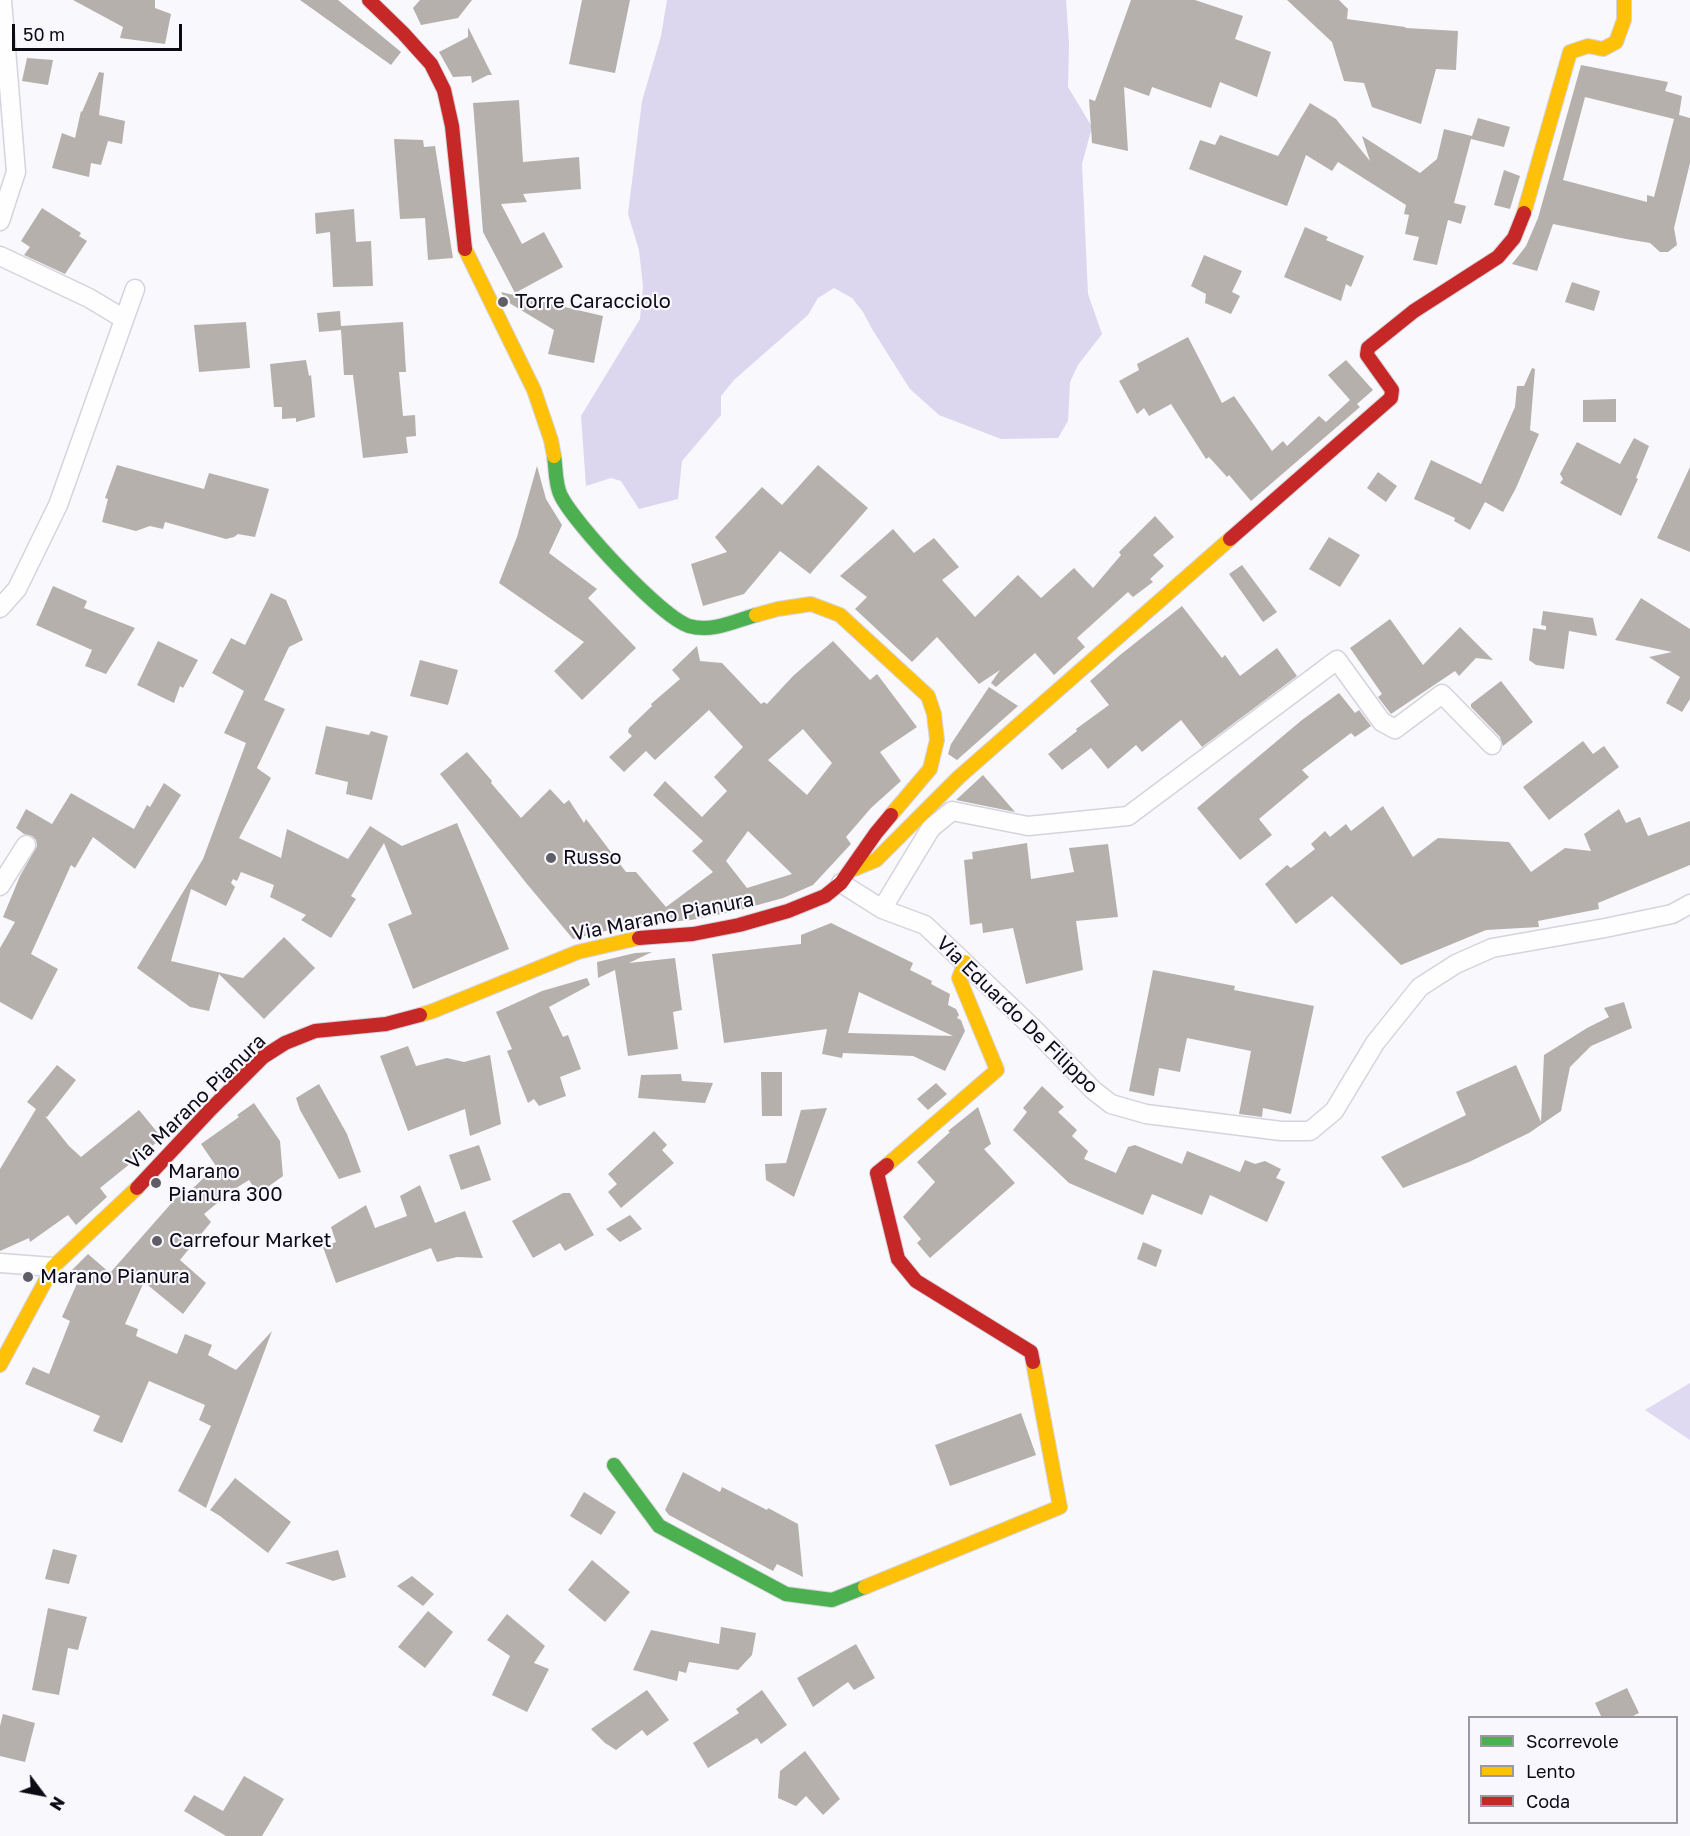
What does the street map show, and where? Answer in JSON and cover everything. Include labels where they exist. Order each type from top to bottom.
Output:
[{"type":"street","points":[[0,221],[16,172],[2,0]]},
{"type":"street","name":"Via Marano Pianura","points":[[0,1365],[53,1267],[129,1196],[263,1057],[285,1043],[315,1031],[386,1024],[433,1011],[578,952],[633,939],[693,934],[739,925],[788,911],[825,896],[846,876],[876,833],[930,769],[937,740],[934,714],[928,696],[840,615],[811,604],[778,609],[712,628],[689,626],[669,615],[615,563],[560,495],[551,440],[534,390],[465,251],[452,126],[444,90],[430,64],[403,33],[369,0]]},
{"type":"street","points":[[846,876],[876,860],[959,777],[1391,398],[1392,390],[1367,355],[1368,348],[1410,315],[1479,272],[1509,246],[1518,229],[1530,194],[1570,52],[1588,46],[1603,49],[1616,42],[1624,20],[1624,0]]},
{"type":"street","points":[[0,256],[89,298],[124,319]]},
{"type":"street","points":[[0,608],[16,589],[58,505],[135,289]]},
{"type":"street","points":[[882,909],[931,828],[952,811],[1028,826],[1128,816],[1337,660],[1382,722],[1395,729],[1442,693],[1492,746]]},
{"type":"street","points":[[0,886],[26,845]]},
{"type":"street","name":"Via Eduardo De Filippo","points":[[846,876],[882,909],[925,925],[1093,1090],[1111,1104],[1146,1114],[1281,1131],[1310,1131],[1334,1111],[1375,1043],[1420,987],[1456,964],[1492,948],[1671,914],[1690,904]]},
{"type":"street","points":[[614,1465],[659,1526],[786,1594],[832,1600],[1060,1507],[1031,1352],[916,1281],[898,1259],[877,1173],[997,1070],[959,978],[965,962]]},
{"type":"street","points":[[0,1263],[53,1267]]},
{"type":"shaded area","points":[[667,0],[1066,0],[1069,43],[1068,87],[1092,127],[1082,164],[1088,294],[1102,334],[1078,365],[1070,382],[1068,421],[1058,438],[1001,439],[939,415],[910,389],[852,298],[834,288],[818,298],[808,315],[734,380],[721,396],[721,415],[682,461],[678,499],[639,509],[621,481],[611,478],[586,486],[581,416],[640,319],[643,286],[639,250],[628,214],[642,101],[661,36]]},
{"type":"shaded area","points":[[1690,1383],[1690,1440],[1645,1410]]},
{"type":"building","points":[[73,0],[155,0],[155,8],[171,14],[165,44],[120,38],[123,27]]},
{"type":"building","points":[[300,0],[338,0],[401,52],[391,65]]},
{"type":"building","points":[[420,0],[472,0],[458,18],[421,25],[413,8]]},
{"type":"building","points":[[582,0],[630,0],[615,73],[569,64]]},
{"type":"building","points":[[1131,0],[1195,0],[1243,16],[1235,39],[1271,52],[1257,97],[1220,82],[1211,108],[1152,87],[1149,96],[1124,87],[1128,151],[1092,143],[1089,99],[1095,101]]},
{"type":"building","points":[[1287,0],[1339,0],[1348,9],[1347,19],[1406,28],[1458,31],[1456,70],[1436,69],[1421,124],[1372,107],[1364,83],[1344,81],[1332,42]]},
{"type":"building","points":[[468,27],[492,75],[472,83],[471,76],[453,77],[439,52],[468,37]]},
{"type":"building","points":[[27,58],[53,60],[48,85],[22,81]]},
{"type":"building","points":[[1581,65],[1668,82],[1665,91],[1682,96],[1679,115],[1690,118],[1690,163],[1674,228],[1677,245],[1668,252],[1660,252],[1650,243],[1553,224],[1537,271],[1512,264],[1526,246],[1538,218]],"holes":[[[1585,97],[1674,119],[1654,197],[1647,195],[1647,202],[1563,180]]]},
{"type":"building","points":[[99,72],[104,73],[99,115],[125,121],[122,144],[108,141],[101,165],[91,163],[89,177],[52,168],[62,133],[75,138],[81,111]]},
{"type":"building","points":[[519,100],[523,162],[579,157],[581,189],[523,194],[527,202],[501,204],[522,244],[544,232],[563,267],[515,293],[483,232],[473,103]]},
{"type":"building","points":[[1310,103],[1336,119],[1370,161],[1362,136],[1420,173],[1437,159],[1444,129],[1472,136],[1478,118],[1510,127],[1504,147],[1471,139],[1454,203],[1466,206],[1461,224],[1448,220],[1437,265],[1413,260],[1419,237],[1405,234],[1409,215],[1404,214],[1406,205],[1338,162],[1332,171],[1306,155],[1287,206],[1189,169],[1200,140],[1215,145],[1220,135],[1278,156]]},
{"type":"building","points":[[394,139],[423,140],[424,147],[435,146],[453,258],[428,260],[425,218],[400,219]]},
{"type":"building","points":[[1504,170],[1520,176],[1510,209],[1494,205]]},
{"type":"building","points":[[42,208],[81,233],[79,236],[87,241],[65,274],[24,255],[30,247],[21,241]]},
{"type":"building","points":[[354,209],[356,242],[371,241],[373,286],[333,287],[330,232],[316,234],[315,213]]},
{"type":"building","points":[[1305,227],[1328,237],[1326,240],[1364,256],[1351,287],[1346,284],[1341,301],[1284,277]]},
{"type":"building","points":[[1204,255],[1242,271],[1232,292],[1240,296],[1231,314],[1205,303],[1206,294],[1191,286]]},
{"type":"building","points":[[1572,282],[1600,291],[1594,311],[1565,302]]},
{"type":"building","points":[[501,292],[603,316],[594,363],[548,354],[554,330],[506,301]]},
{"type":"building","points":[[340,311],[341,326],[403,322],[406,372],[399,372],[403,416],[415,415],[416,436],[406,437],[408,453],[363,458],[353,375],[344,375],[341,330],[319,332],[317,313]]},
{"type":"building","points":[[246,322],[250,368],[199,372],[194,325]]},
{"type":"building","points":[[1188,337],[1222,403],[1234,396],[1272,451],[1283,441],[1287,446],[1319,416],[1326,422],[1350,400],[1328,375],[1346,360],[1373,390],[1357,404],[1360,407],[1251,501],[1229,475],[1227,477],[1209,457],[1206,459],[1171,404],[1149,416],[1144,408],[1137,414],[1119,381],[1139,370],[1137,364]]},
{"type":"building","points":[[306,360],[309,376],[311,375],[315,417],[296,422],[296,418],[282,419],[282,407],[274,407],[270,364]]},
{"type":"building","points":[[1532,368],[1535,369],[1530,430],[1539,434],[1503,512],[1485,502],[1470,530],[1454,521],[1455,518],[1414,499],[1431,460],[1481,484],[1515,407],[1517,386],[1524,386]]},
{"type":"building","points":[[1616,399],[1616,422],[1583,422],[1583,400]]},
{"type":"building","points":[[1634,438],[1649,446],[1636,478],[1638,479],[1621,516],[1560,483],[1563,479],[1560,474],[1577,442],[1620,464]]},
{"type":"building","points":[[117,465],[204,489],[209,473],[269,489],[255,537],[238,534],[226,539],[165,522],[163,529],[150,526],[136,531],[102,522],[108,499],[105,498]]},
{"type":"building","points":[[818,465],[868,508],[810,574],[780,551],[744,594],[703,606],[691,564],[727,552],[715,537],[762,487],[782,505]]},
{"type":"building","points":[[537,466],[546,499],[562,525],[549,553],[597,589],[588,598],[636,648],[582,700],[554,671],[584,642],[499,583],[517,537]]},
{"type":"building","points":[[1690,467],[1690,552],[1657,538]]},
{"type":"building","points":[[1378,472],[1397,486],[1386,502],[1367,488]]},
{"type":"building","points":[[1155,516],[1174,537],[1153,555],[1164,566],[1150,579],[1153,582],[1133,597],[1128,592],[1077,638],[1085,647],[1054,675],[1035,653],[996,687],[991,683],[1000,670],[979,684],[937,637],[912,662],[855,609],[867,597],[840,576],[893,529],[914,553],[934,538],[959,567],[942,580],[975,617],[1018,575],[1041,598],[1074,568],[1093,588],[1121,555],[1119,552]]},
{"type":"building","points":[[1329,537],[1360,555],[1340,587],[1309,569]]},
{"type":"building","points":[[1242,565],[1277,612],[1263,622],[1229,574]]},
{"type":"building","points":[[53,586],[87,601],[84,608],[135,628],[106,674],[85,666],[92,650],[36,625]]},
{"type":"building","points":[[271,593],[286,600],[303,640],[289,647],[264,700],[285,709],[257,768],[271,778],[239,838],[281,858],[287,829],[348,859],[370,826],[402,846],[457,823],[509,949],[413,989],[388,924],[412,914],[384,843],[351,896],[356,899],[331,938],[301,920],[306,915],[270,897],[274,885],[241,872],[237,881],[233,879],[231,883],[235,887],[226,906],[191,889],[171,961],[243,978],[284,937],[315,968],[264,1019],[219,974],[209,1011],[190,1007],[137,968],[203,859],[246,743],[224,733],[244,691],[212,673],[231,638],[245,645]]},
{"type":"building","points":[[1641,598],[1690,629],[1690,699],[1682,712],[1666,703],[1680,677],[1649,657],[1672,652],[1615,640]]},
{"type":"building","points":[[1182,606],[1222,658],[1225,655],[1240,676],[1277,648],[1297,676],[1202,747],[1181,720],[1142,752],[1136,745],[1108,769],[1091,748],[1062,770],[1048,754],[1077,731],[1076,729],[1109,705],[1090,681]]},
{"type":"building","points":[[1543,611],[1593,618],[1597,636],[1569,631],[1564,669],[1536,665],[1529,660],[1533,628],[1546,630],[1546,626],[1541,625]]},
{"type":"building","points":[[1390,619],[1423,665],[1460,627],[1493,660],[1476,658],[1459,676],[1455,671],[1391,714],[1378,697],[1382,694],[1350,648]]},
{"type":"building","points":[[158,641],[198,660],[183,688],[180,686],[174,703],[137,685]]},
{"type":"building","points":[[833,641],[870,680],[877,674],[917,727],[880,752],[901,781],[871,808],[846,837],[851,844],[813,885],[783,898],[691,920],[630,925],[573,939],[440,774],[467,752],[521,818],[550,789],[564,804],[569,800],[584,823],[586,819],[626,872],[636,872],[666,907],[713,872],[692,851],[703,841],[653,795],[665,781],[702,817],[727,791],[714,777],[743,747],[709,710],[655,760],[646,751],[624,772],[609,757],[632,736],[628,732],[629,728],[652,706],[651,704],[680,679],[672,670],[697,646],[700,661],[722,663],[761,704],[764,702],[767,704],[793,676]],"holes":[[[803,729],[832,763],[807,795],[768,760]],[[748,831],[792,874],[747,888],[726,861]]]},
{"type":"building","points":[[420,660],[458,670],[448,705],[410,696]]},
{"type":"building","points":[[1501,681],[1533,722],[1503,746],[1500,737],[1471,707],[1471,704]]},
{"type":"building","points":[[989,687],[1018,706],[957,760],[948,754],[951,744]]},
{"type":"building","points":[[1339,693],[1355,713],[1359,710],[1371,726],[1355,737],[1351,733],[1302,770],[1309,777],[1259,819],[1272,835],[1240,860],[1197,808],[1302,720]]},
{"type":"building","points":[[326,726],[369,735],[371,731],[388,736],[372,800],[346,794],[348,782],[315,774]]},
{"type":"building","points":[[1583,741],[1593,754],[1604,746],[1619,767],[1549,820],[1523,787]]},
{"type":"building","points":[[983,775],[1015,812],[956,800]]},
{"type":"building","points":[[164,783],[181,795],[135,869],[93,837],[75,868],[71,865],[31,954],[58,969],[32,1020],[0,1002],[0,948],[15,922],[3,917],[20,876],[37,846],[32,836],[16,828],[26,809],[52,824],[71,793],[134,829],[147,805],[150,807]]},
{"type":"building","points":[[1383,806],[1413,857],[1438,838],[1509,842],[1531,872],[1565,848],[1591,851],[1584,834],[1619,809],[1626,823],[1640,817],[1648,836],[1690,821],[1690,865],[1598,903],[1599,909],[1538,921],[1539,927],[1486,930],[1401,965],[1332,896],[1296,924],[1265,884],[1287,865],[1291,868],[1315,849],[1311,844],[1325,831],[1330,837],[1346,824],[1351,831]]},
{"type":"building","points":[[1027,843],[1031,879],[1074,872],[1069,848],[1108,844],[1118,917],[1076,921],[1083,970],[1026,984],[1013,928],[983,933],[982,923],[970,925],[964,860],[973,859],[972,852]]},
{"type":"building","points":[[831,923],[913,963],[910,970],[932,981],[931,984],[950,994],[948,1005],[956,1009],[959,1015],[957,1018],[961,1020],[965,1031],[945,1071],[913,1056],[843,1053],[842,1058],[822,1054],[827,1029],[724,1043],[712,954],[801,944],[801,935]],"holes":[[[859,992],[953,1036],[848,1033]]]},
{"type":"building","points":[[652,952],[629,963],[675,958],[682,1010],[673,1012],[678,1049],[628,1056],[615,970],[598,978],[597,962],[635,953]]},
{"type":"building","points":[[1153,970],[1235,986],[1234,990],[1314,1006],[1291,1114],[1263,1108],[1262,1117],[1239,1114],[1251,1051],[1187,1038],[1180,1072],[1159,1068],[1154,1096],[1129,1091]]},
{"type":"building","points":[[587,978],[590,985],[549,1007],[563,1037],[568,1035],[581,1069],[560,1077],[566,1096],[539,1106],[534,1099],[528,1103],[507,1051],[512,1049],[496,1012],[542,991]]},
{"type":"building","points":[[1624,1002],[1632,1028],[1591,1046],[1570,1067],[1561,1111],[1529,1133],[1469,1162],[1403,1188],[1381,1157],[1466,1115],[1456,1092],[1516,1065],[1541,1122],[1544,1055],[1609,1017],[1604,1008]]},
{"type":"building","points":[[408,1046],[416,1066],[447,1058],[464,1062],[490,1055],[501,1124],[470,1136],[465,1109],[408,1131],[380,1056]]},
{"type":"building","points":[[57,1065],[76,1080],[47,1117],[45,1116],[81,1157],[139,1110],[162,1138],[100,1188],[107,1197],[76,1225],[68,1215],[30,1242],[29,1238],[0,1251],[0,1169],[36,1109],[27,1102]]},
{"type":"building","points":[[761,1072],[782,1072],[782,1116],[762,1116]]},
{"type":"building","points":[[681,1074],[682,1081],[713,1083],[705,1103],[638,1098],[641,1075]]},
{"type":"building","points":[[936,1083],[947,1094],[928,1110],[917,1099]]},
{"type":"building","points":[[319,1084],[347,1134],[361,1172],[339,1179],[300,1110],[296,1098]]},
{"type":"building","points":[[1042,1086],[1064,1107],[1058,1112],[1077,1130],[1072,1136],[1088,1151],[1084,1159],[1116,1173],[1128,1147],[1135,1145],[1182,1164],[1187,1151],[1240,1172],[1245,1160],[1255,1164],[1265,1161],[1281,1169],[1276,1178],[1285,1182],[1267,1222],[1210,1195],[1202,1215],[1152,1194],[1143,1215],[1069,1183],[1013,1130],[1027,1112],[1023,1108]]},
{"type":"building","points":[[254,1103],[280,1141],[283,1176],[258,1194],[249,1180],[204,1214],[211,1222],[180,1260],[206,1283],[183,1314],[144,1282],[125,1324],[138,1329],[136,1336],[177,1354],[185,1334],[212,1345],[208,1355],[236,1370],[272,1331],[206,1508],[178,1491],[211,1426],[199,1420],[205,1405],[149,1381],[122,1443],[93,1431],[100,1416],[25,1384],[33,1367],[49,1374],[70,1321],[62,1317],[79,1279],[71,1271],[88,1254],[110,1273],[183,1190],[187,1194],[216,1166],[201,1144],[239,1117],[237,1115]]},
{"type":"building","points":[[978,1107],[991,1144],[984,1149],[1015,1183],[930,1258],[917,1243],[921,1239],[903,1217],[935,1182],[917,1162],[950,1132],[948,1131]]},
{"type":"building","points":[[827,1108],[794,1197],[766,1180],[765,1164],[786,1163],[801,1110]]},
{"type":"building","points":[[654,1131],[667,1145],[662,1150],[674,1163],[621,1208],[608,1192],[617,1184],[608,1174]]},
{"type":"building","points":[[479,1145],[491,1180],[461,1190],[449,1155]]},
{"type":"building","points":[[420,1185],[435,1223],[465,1211],[483,1258],[457,1257],[437,1262],[431,1248],[336,1283],[323,1247],[336,1242],[331,1227],[366,1205],[375,1228],[407,1216],[400,1196]]},
{"type":"building","points":[[563,1193],[570,1193],[594,1235],[565,1251],[560,1243],[533,1258],[512,1221]]},
{"type":"building","points":[[630,1215],[642,1229],[620,1242],[606,1229]]},
{"type":"building","points":[[1143,1242],[1162,1250],[1156,1267],[1137,1259]]},
{"type":"building","points":[[1021,1413],[1036,1455],[950,1486],[935,1445]]},
{"type":"building","points":[[683,1472],[720,1492],[722,1487],[798,1524],[803,1577],[777,1564],[773,1571],[669,1515],[665,1510]]},
{"type":"building","points":[[235,1478],[291,1522],[268,1553],[210,1510]]},
{"type":"building","points":[[584,1492],[616,1512],[601,1535],[570,1516]]},
{"type":"building","points":[[53,1549],[77,1555],[69,1584],[45,1579]]},
{"type":"building","points":[[338,1550],[346,1577],[333,1581],[285,1563]]},
{"type":"building","points":[[592,1560],[630,1592],[605,1622],[568,1590]]},
{"type":"building","points":[[412,1576],[434,1594],[423,1606],[397,1586]]},
{"type":"building","points":[[48,1608],[87,1617],[78,1650],[68,1648],[59,1695],[32,1690]]},
{"type":"building","points":[[428,1611],[453,1632],[425,1668],[398,1647]]},
{"type":"building","points":[[507,1614],[545,1646],[534,1663],[549,1669],[527,1712],[492,1695],[510,1656],[487,1640]]},
{"type":"building","points":[[721,1627],[756,1633],[752,1655],[738,1670],[689,1662],[686,1673],[679,1671],[677,1681],[633,1670],[651,1630],[719,1644]]},
{"type":"building","points":[[856,1644],[875,1678],[854,1690],[848,1682],[813,1707],[797,1678]]},
{"type":"building","points":[[1627,1688],[1639,1713],[1633,1716],[1601,1716],[1595,1703]]},
{"type":"building","points":[[647,1690],[669,1720],[647,1736],[642,1730],[616,1750],[591,1729]]},
{"type":"building","points":[[762,1690],[787,1725],[761,1744],[757,1738],[708,1768],[693,1743],[739,1713],[736,1709]]},
{"type":"building","points":[[3,1714],[35,1723],[25,1762],[0,1756],[0,1726]]},
{"type":"building","points":[[805,1751],[840,1799],[823,1815],[806,1796],[796,1806],[778,1798],[780,1771]]},
{"type":"building","points":[[244,1776],[284,1799],[262,1836],[226,1836],[184,1811],[194,1795],[223,1811]]},
{"type":"traffic: fast","points":[[554,456],[558,487],[569,509],[600,547],[659,606],[676,619],[697,628],[723,625],[756,615]]},
{"type":"traffic: fast","points":[[614,1465],[659,1526],[786,1594],[832,1600],[865,1587]]},
{"type":"traffic: slow","points":[[1524,213],[1570,52],[1588,46],[1603,49],[1616,42],[1624,20],[1624,0]]},
{"type":"traffic: slow","points":[[465,249],[534,390],[554,456]]},
{"type":"traffic: slow","points":[[854,869],[876,860],[959,777],[1230,539]]},
{"type":"traffic: slow","points":[[756,615],[811,604],[840,615],[928,696],[934,714],[937,740],[930,769],[891,815]]},
{"type":"traffic: slow","points":[[420,1015],[578,952],[639,938]]},
{"type":"traffic: slow","points":[[887,1165],[997,1070],[959,978],[965,962]]},
{"type":"traffic: slow","points":[[0,1365],[53,1267],[137,1188]]},
{"type":"traffic: slow","points":[[865,1587],[1060,1507],[1033,1362]]},
{"type":"traffic: jam","points":[[369,0],[431,64],[444,90],[452,126],[465,249]]},
{"type":"traffic: jam","points":[[1230,539],[1391,398],[1392,390],[1367,355],[1368,348],[1414,311],[1498,257],[1514,238],[1524,213]]},
{"type":"traffic: jam","points":[[639,938],[693,934],[739,925],[788,911],[825,896],[841,883],[891,815]]},
{"type":"traffic: jam","points":[[137,1188],[263,1057],[285,1043],[315,1031],[386,1024],[420,1015]]},
{"type":"traffic: jam","points":[[887,1165],[877,1173],[898,1259],[916,1281],[1031,1352],[1033,1362]]},
{"type":"place","name":"Torre Caracciolo","points":[[503,302]]},
{"type":"place","name":"Russo","points":[[551,858]]},
{"type":"place","name":"Marano Pianura 300","points":[[156,1183]]},
{"type":"place","name":"Carrefour Market","points":[[157,1241]]},
{"type":"place","name":"Marano Pianura","points":[[28,1277]]}]
